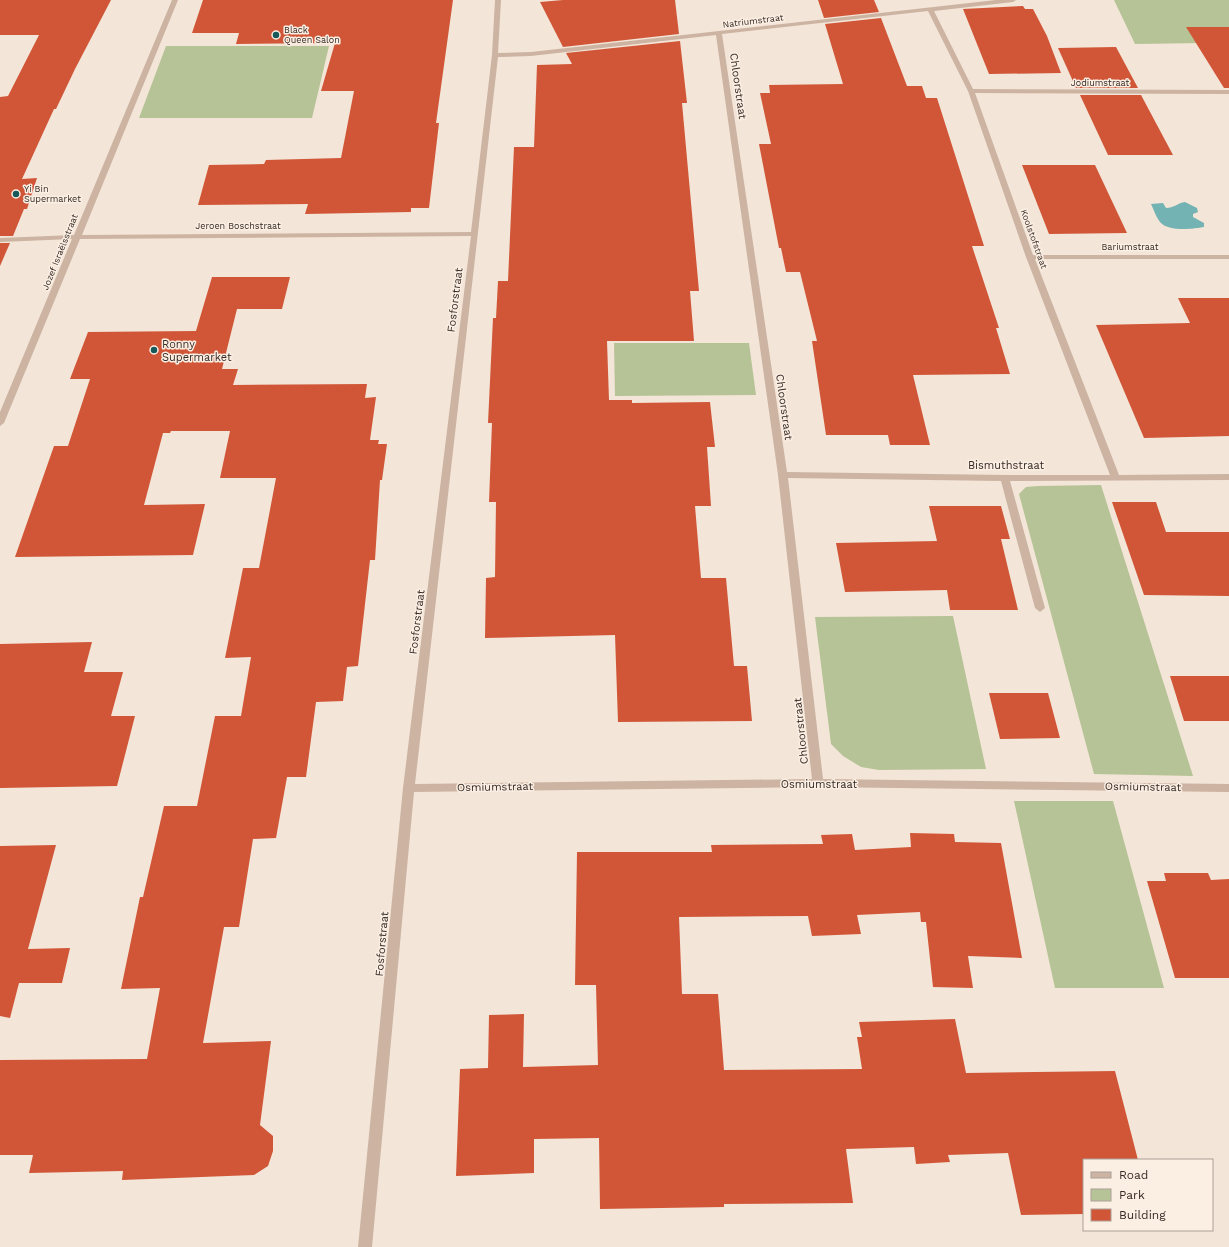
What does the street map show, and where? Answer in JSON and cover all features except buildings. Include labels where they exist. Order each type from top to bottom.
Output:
[{"type":"street","name":"Jozef Israëlsstraat","points":[[0,423],[175,0]]},
{"type":"street","name":"Fosforstraat","points":[[365,1247],[409,788],[475,234],[495,55],[498,0]]},
{"type":"street","name":"Natriumstraat","points":[[495,55],[532,54],[1013,0]]},
{"type":"street","name":"Koolstofstraat","points":[[930,10],[970,91],[1030,257],[1115,476]]},
{"type":"street","name":"Chloorstraat","points":[[719,34],[783,475],[818,783]]},
{"type":"street","name":"Jodiumstraat","points":[[970,91],[1229,92]]},
{"type":"street","name":"Jeroen Boschstraat","points":[[0,240],[77,237],[475,234]]},
{"type":"street","name":"Bariumstraat","points":[[1030,257],[1229,256]]},
{"type":"street","name":"Bismuthstraat","points":[[783,475],[1005,478],[1115,476],[1229,477]]},
{"type":"street","points":[[1005,478],[1040,608]]},
{"type":"street","name":"Osmiumstraat","points":[[409,788],[818,783],[1229,788]]},
{"type":"green space","points":[[1114,0],[1229,0],[1229,28],[1203,43],[1135,44]]},
{"type":"green space","points":[[166,46],[329,46],[312,118],[139,118]]},
{"type":"green space","points":[[614,343],[749,343],[756,395],[615,396]]},
{"type":"green space","points":[[1101,485],[1193,776],[1094,774],[1019,494],[1026,487]]},
{"type":"green space","points":[[953,616],[986,769],[879,770],[861,767],[843,756],[831,744],[815,617]]},
{"type":"green space","points":[[1014,801],[1113,801],[1164,988],[1055,988]]},
{"type":"water","points":[[1185,202],[1197,208],[1198,212],[1193,214],[1193,217],[1204,223],[1204,227],[1175,229],[1164,225],[1156,216],[1151,204],[1163,203],[1166,208]]},
{"type":"place","name":"Black Queen Salon","points":[[276,35]]},
{"type":"place","name":"Yi Bin Supermarket","points":[[16,194]]},
{"type":"place","name":"Ronny Supermarket","points":[[154,350]]}]
